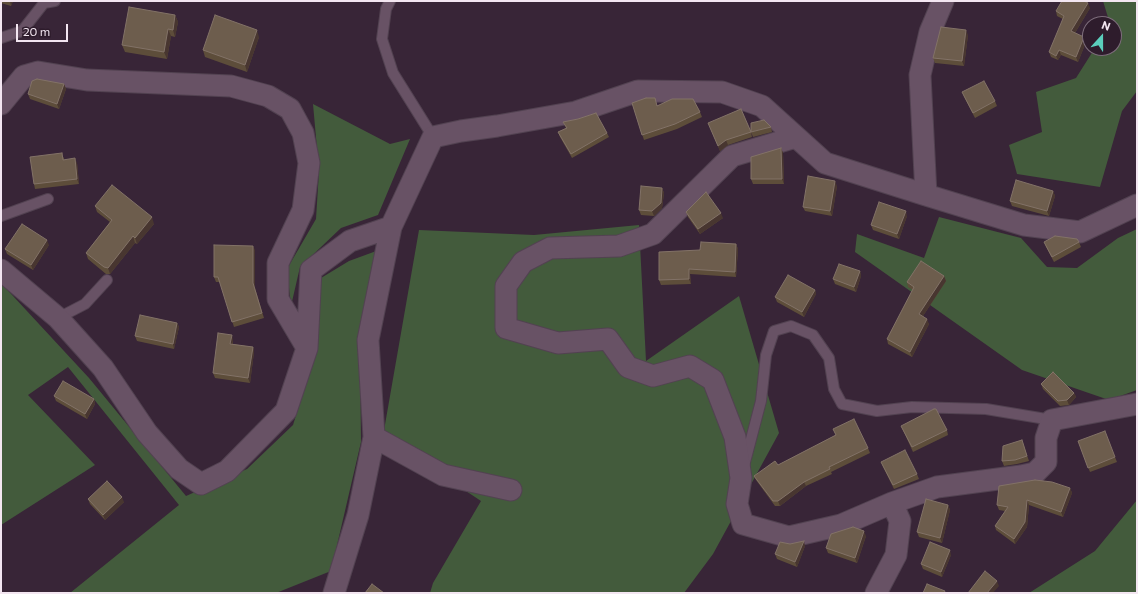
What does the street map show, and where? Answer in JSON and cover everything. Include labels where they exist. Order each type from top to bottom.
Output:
[{"type":"street","points":[[926,195],[920,75],[930,32],[943,1]]},
{"type":"street","points":[[1,104],[24,76],[38,72],[87,80],[231,86],[268,96],[290,109],[303,132],[308,163],[303,210],[278,264],[278,299],[307,348]]},
{"type":"street","points":[[334,593],[358,515],[374,437],[368,340],[392,227],[433,137],[576,112],[638,92],[722,92],[762,106],[825,163],[1024,224],[1080,232],[1137,205]]},
{"type":"street","points":[[796,137],[732,156],[653,234],[619,246],[550,248],[523,262],[506,286],[506,328],[558,343],[608,338],[628,367],[653,376],[690,366],[713,380],[735,437],[740,478],[737,504],[743,524],[789,537],[841,525],[892,503],[937,487],[1036,473],[1046,462],[1046,438],[1052,420],[1137,404]]},
{"type":"street","points":[[1,270],[58,318],[103,368],[147,434],[179,470],[201,484],[227,471],[286,411],[307,348],[311,270],[350,240],[392,227]]},
{"type":"street","points":[[374,437],[443,475],[511,490]]},
{"type":"street","points":[[876,593],[896,555],[900,521],[892,503]]},
{"type":"lane","points":[[1,38],[22,32],[44,3],[55,1]]},
{"type":"lane","points":[[390,1],[386,9],[382,39],[393,73],[433,137]]},
{"type":"lane","points":[[1,216],[48,199]]},
{"type":"lane","points":[[58,318],[85,304],[107,280]]},
{"type":"lane","points":[[740,478],[750,449],[761,401],[766,354],[774,331],[791,326],[813,335],[829,358],[834,389],[842,404],[877,411],[912,407],[986,409],[1052,420]]},
{"type":"green space","points":[[1103,1],[1137,1],[1137,91],[1122,111],[1100,187],[1017,174],[1009,145],[1042,132],[1036,92],[1076,78],[1090,56],[1122,56],[1122,16],[1108,16]]},
{"type":"green space","points":[[313,104],[390,144],[410,139],[378,215],[341,228],[300,267],[291,306],[287,269],[316,219],[319,171]]},
{"type":"green space","points":[[939,217],[1021,238],[1047,267],[1077,268],[1118,238],[1137,229],[1137,390],[1109,400],[1022,370],[855,252],[857,234],[924,258]]},
{"type":"green space","points":[[639,225],[646,361],[739,296],[779,433],[713,554],[684,593],[430,593],[433,583],[481,501],[383,436],[419,230],[534,235]]},
{"type":"green space","points":[[379,250],[360,342],[361,442],[331,571],[276,593],[70,593],[179,505],[68,367],[28,395],[95,465],[1,525],[1,283],[89,378],[186,496],[247,469],[293,425],[316,352],[321,278],[349,261]]},
{"type":"green space","points":[[1137,500],[1137,593],[1029,593],[1095,551]]},
{"type":"building","points":[[1062,1],[1084,1],[1088,3],[1071,31],[1082,36],[1082,42],[1076,57],[1059,50],[1056,56],[1049,52],[1064,16],[1056,11]]},
{"type":"building","points":[[129,7],[175,15],[173,30],[168,29],[164,52],[122,45]]},
{"type":"building","points":[[215,15],[257,30],[245,65],[203,50]]},
{"type":"building","points":[[941,27],[966,30],[962,61],[933,58]]},
{"type":"building","points":[[37,79],[64,84],[57,104],[28,94],[32,81]]},
{"type":"building","points":[[984,81],[995,101],[973,113],[962,92]]},
{"type":"building","points":[[646,98],[655,98],[657,106],[672,99],[693,99],[700,112],[675,124],[642,135],[632,103]]},
{"type":"building","points":[[741,109],[751,132],[726,140],[718,146],[708,123]]},
{"type":"building","points":[[596,113],[607,133],[571,154],[558,132],[567,128],[563,122]]},
{"type":"building","points":[[764,120],[771,127],[751,132],[751,123]]},
{"type":"building","points":[[781,148],[782,179],[751,179],[751,157]]},
{"type":"building","points":[[62,153],[63,160],[75,158],[77,179],[34,184],[30,157]]},
{"type":"building","points":[[808,176],[835,181],[830,211],[803,207]]},
{"type":"building","points":[[1016,180],[1053,191],[1047,211],[1010,201]]},
{"type":"building","points":[[112,185],[152,217],[135,238],[133,236],[108,268],[104,267],[86,253],[112,220],[95,206]]},
{"type":"building","points":[[641,186],[662,188],[661,203],[652,211],[639,210]]},
{"type":"building","points":[[706,192],[721,213],[698,229],[686,212]]},
{"type":"building","points":[[879,202],[906,211],[897,234],[871,225]]},
{"type":"building","points":[[22,224],[47,240],[31,265],[5,249]]},
{"type":"building","points":[[1055,236],[1077,239],[1079,242],[1052,257],[1044,242]]},
{"type":"building","points":[[701,242],[736,244],[735,272],[689,269],[689,279],[659,280],[659,252],[700,250]]},
{"type":"building","points":[[214,245],[253,246],[253,283],[262,313],[232,322],[218,277],[214,277]]},
{"type":"building","points":[[921,261],[944,276],[919,314],[927,319],[910,352],[887,339],[914,287],[907,282]]},
{"type":"building","points":[[839,264],[860,271],[854,287],[833,279]]},
{"type":"building","points":[[788,275],[815,290],[802,312],[775,297]]},
{"type":"building","points":[[140,315],[177,323],[173,344],[135,336]]},
{"type":"building","points":[[218,333],[232,335],[230,344],[253,347],[248,378],[213,373]]},
{"type":"building","points":[[1053,372],[1074,393],[1067,400],[1058,401],[1041,384]]},
{"type":"building","points":[[63,381],[94,399],[85,414],[54,396]]},
{"type":"building","points":[[936,409],[947,430],[912,447],[901,426]]},
{"type":"building","points":[[854,419],[868,448],[829,467],[830,469],[804,482],[778,501],[773,501],[754,476],[775,461],[778,465],[836,435],[833,429]]},
{"type":"building","points":[[1105,431],[1115,457],[1088,468],[1078,441]]},
{"type":"building","points":[[1022,440],[1027,456],[1015,460],[1002,461],[1003,446]]},
{"type":"building","points":[[905,450],[917,474],[893,485],[881,462]]},
{"type":"building","points":[[1035,480],[1052,482],[1070,488],[1061,512],[1027,500],[1025,522],[1014,539],[995,526],[1008,507],[997,505],[999,486]]},
{"type":"building","points":[[107,481],[122,497],[103,515],[88,499]]},
{"type":"building","points":[[926,499],[948,505],[940,538],[917,532]]},
{"type":"building","points":[[853,527],[864,531],[855,558],[826,548],[831,534]]},
{"type":"building","points":[[804,541],[795,562],[775,554],[780,542],[790,544]]},
{"type":"building","points":[[930,542],[950,550],[941,572],[921,564]]},
{"type":"building","points":[[985,571],[997,581],[987,593],[968,593]]},
{"type":"building","points":[[372,584],[384,593],[365,593]]},
{"type":"building","points":[[927,584],[945,591],[944,593],[923,593]]}]
